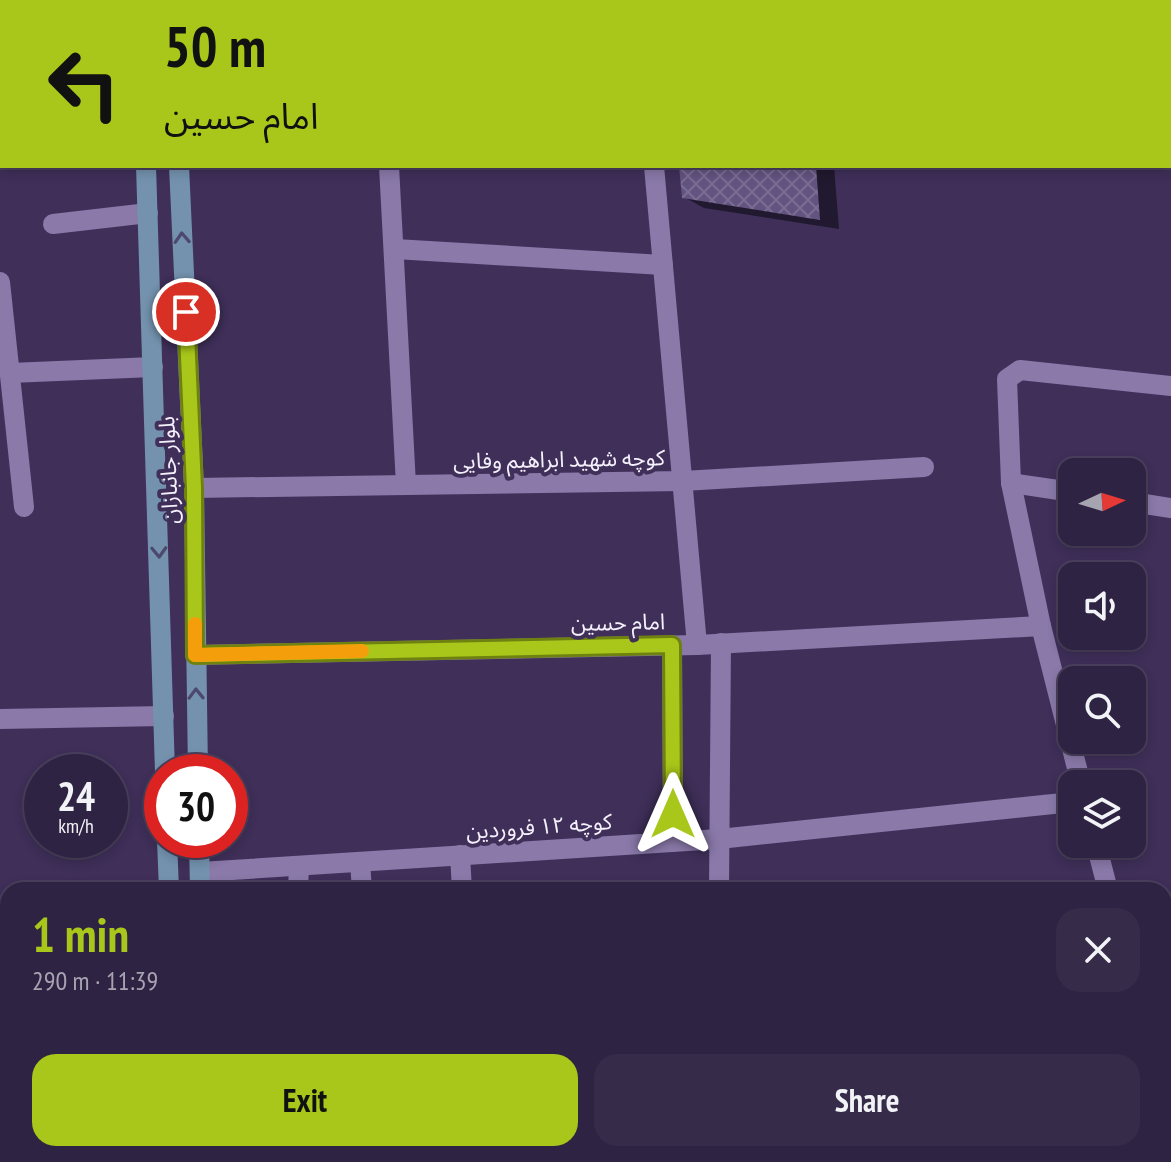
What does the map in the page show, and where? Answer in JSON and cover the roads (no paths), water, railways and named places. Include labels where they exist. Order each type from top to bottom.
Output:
[{"type":"main road","name":"بلوار جانبازان","points":[[146,168],[165,754]]},
{"type":"main road","name":"بلوار جانبازان","points":[[179,168],[194,488],[198,754]]},
{"type":"main road","points":[[168,858],[169,882]]},
{"type":"main road","points":[[199,858],[200,881]]},
{"type":"street","points":[[389,168],[406,485]]},
{"type":"street","points":[[654,168],[697,645]]},
{"type":"street","points":[[53,224],[148,213]]},
{"type":"street","points":[[395,249],[663,265]]},
{"type":"street","points":[[0,284],[24,507]]},
{"type":"street","points":[[10,373],[153,367]]},
{"type":"street","points":[[1077,770],[1041,626],[1011,483],[1005,391],[1007,379],[1020,370],[1171,386]]},
{"type":"street","name":"کوچه شهید ابراهیم وفایی","points":[[194,488],[683,481],[924,467]]},
{"type":"street","points":[[1011,483],[1058,490]]},
{"type":"street","points":[[1146,504],[1171,508]]},
{"type":"street","name":"امام حسین","points":[[195,655],[697,645],[1041,626]]},
{"type":"street","points":[[719,882],[721,643]]},
{"type":"street","points":[[672,645],[673,842]]},
{"type":"street","points":[[0,719],[164,716]]},
{"type":"street","name":"کوچه ۱۲ فروردین","points":[[200,881],[299,866],[719,839],[1058,803]]},
{"type":"street","points":[[460,855],[462,882]]},
{"type":"street","points":[[1100,858],[1106,882]]},
{"type":"street","points":[[360,862],[361,882]]},
{"type":"street","points":[[298,882],[299,866]]}]
